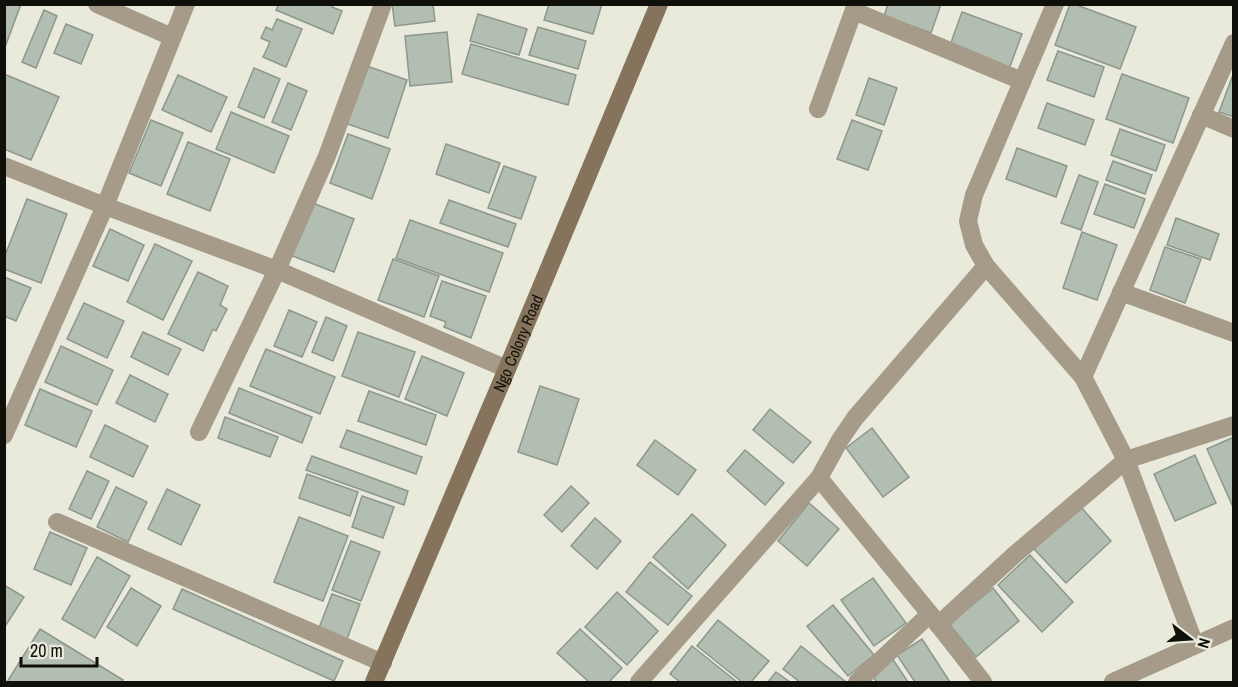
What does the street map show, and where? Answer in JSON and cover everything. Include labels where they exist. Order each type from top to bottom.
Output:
[{"type":"street","points":[[97,4],[172,38]]},
{"type":"street","points":[[4,435],[105,207],[186,4]]},
{"type":"street","points":[[199,432],[277,270],[327,156],[383,4]]},
{"type":"street","name":"Ngo Colony Road","points":[[375,682],[658,4]]},
{"type":"street","points":[[1055,4],[974,195],[968,221],[974,245],[986,266],[1083,377],[1126,460],[1195,645]]},
{"type":"street","points":[[818,109],[855,8],[1022,81]]},
{"type":"street","points":[[1083,377],[1233,43]]},
{"type":"street","points":[[1201,115],[1233,129]]},
{"type":"street","points":[[4,166],[105,207],[277,270],[507,369]]},
{"type":"street","points":[[639,682],[819,478],[855,418],[986,266]]},
{"type":"street","points":[[1121,292],[1233,333]]},
{"type":"street","points":[[857,682],[1013,556],[1126,460],[1233,425]]},
{"type":"street","points":[[819,478],[983,682]]},
{"type":"street","points":[[57,522],[382,663]]},
{"type":"street","points":[[1113,682],[1195,645],[1232,632]]},
{"type":"building","points":[[4,4],[21,4],[4,50]]},
{"type":"building","points":[[279,4],[333,4],[332,7],[342,11],[333,34],[276,10]]},
{"type":"building","points":[[392,4],[433,4],[435,21],[395,26]]},
{"type":"building","points":[[549,4],[602,4],[593,34],[544,20]]},
{"type":"building","points":[[888,4],[941,4],[931,33],[884,16]]},
{"type":"building","points":[[1070,4],[1136,27],[1120,69],[1055,45]]},
{"type":"building","points":[[44,10],[57,16],[36,68],[22,62]]},
{"type":"building","points":[[962,12],[1022,34],[1009,69],[949,48]]},
{"type":"building","points":[[478,14],[527,29],[519,55],[470,41]]},
{"type":"building","points":[[277,19],[302,29],[286,67],[263,57],[270,42],[261,38],[266,27],[272,30]]},
{"type":"building","points":[[66,24],[93,35],[81,64],[54,53]]},
{"type":"building","points":[[538,27],[586,41],[578,69],[529,55]]},
{"type":"building","points":[[447,32],[452,82],[410,86],[405,36]]},
{"type":"building","points":[[471,44],[576,75],[568,105],[462,74]]},
{"type":"building","points":[[1058,51],[1104,67],[1094,97],[1047,80]]},
{"type":"building","points":[[364,65],[407,80],[388,138],[345,123]]},
{"type":"building","points":[[254,68],[280,79],[264,118],[238,107]]},
{"type":"building","points":[[1234,72],[1234,117],[1219,112]]},
{"type":"building","points":[[4,74],[59,97],[31,160],[4,149]]},
{"type":"building","points":[[1122,74],[1189,98],[1173,143],[1106,119]]},
{"type":"building","points":[[178,75],[227,97],[211,132],[162,110]]},
{"type":"building","points":[[869,78],[897,88],[884,125],[856,115]]},
{"type":"building","points":[[288,83],[307,91],[291,130],[272,122]]},
{"type":"building","points":[[1047,103],[1094,120],[1085,145],[1038,128]]},
{"type":"building","points":[[231,112],[289,136],[274,173],[216,149]]},
{"type":"building","points":[[151,120],[183,133],[161,186],[129,173]]},
{"type":"building","points":[[852,120],[882,131],[868,170],[837,159]]},
{"type":"building","points":[[1120,129],[1165,145],[1156,171],[1111,155]]},
{"type":"building","points":[[348,134],[390,149],[372,199],[330,183]]},
{"type":"building","points":[[188,142],[230,159],[210,211],[167,194]]},
{"type":"building","points":[[446,144],[500,163],[489,193],[436,174]]},
{"type":"building","points":[[1017,148],[1067,166],[1056,197],[1006,179]]},
{"type":"building","points":[[1113,161],[1152,175],[1145,194],[1106,180]]},
{"type":"building","points":[[504,166],[536,177],[521,219],[488,208]]},
{"type":"building","points":[[1079,175],[1098,182],[1081,230],[1061,223]]},
{"type":"building","points":[[1105,184],[1145,199],[1134,228],[1094,214]]},
{"type":"building","points":[[27,199],[67,214],[41,283],[4,269],[4,258]]},
{"type":"building","points":[[449,200],[516,224],[508,247],[440,223]]},
{"type":"building","points":[[310,202],[354,219],[334,272],[290,255]]},
{"type":"building","points":[[1176,218],[1219,234],[1210,260],[1167,245]]},
{"type":"building","points":[[410,220],[503,253],[489,292],[396,258]]},
{"type":"building","points":[[110,229],[144,245],[128,281],[93,266]]},
{"type":"building","points":[[1082,232],[1117,245],[1097,300],[1063,288]]},
{"type":"building","points":[[155,244],[192,261],[163,320],[127,302]]},
{"type":"building","points":[[1165,247],[1201,259],[1185,303],[1150,290]]},
{"type":"building","points":[[393,259],[439,276],[424,317],[378,300]]},
{"type":"building","points":[[198,272],[228,286],[220,305],[227,309],[216,331],[213,329],[203,351],[168,334]]},
{"type":"building","points":[[4,277],[31,288],[16,321],[4,316]]},
{"type":"building","points":[[442,281],[486,296],[471,338],[444,327],[446,322],[430,316]]},
{"type":"building","points":[[84,303],[124,321],[107,358],[67,339]]},
{"type":"building","points":[[289,310],[317,322],[302,357],[274,346]]},
{"type":"building","points":[[326,317],[347,326],[333,361],[312,352]]},
{"type":"building","points":[[143,332],[181,349],[168,375],[131,357]]},
{"type":"building","points":[[358,332],[415,352],[399,397],[342,376]]},
{"type":"building","points":[[61,346],[113,370],[97,405],[45,382]]},
{"type":"building","points":[[266,349],[335,377],[320,414],[250,386]]},
{"type":"building","points":[[422,356],[464,373],[447,416],[405,399]]},
{"type":"building","points":[[130,375],[168,394],[155,422],[116,403]]},
{"type":"building","points":[[540,386],[579,399],[557,465],[518,452]]},
{"type":"building","points":[[239,388],[312,417],[302,443],[229,413]]},
{"type":"building","points":[[40,389],[92,411],[76,447],[25,425]]},
{"type":"building","points":[[369,391],[436,415],[426,445],[358,421]]},
{"type":"building","points":[[770,409],[811,442],[793,463],[753,430]]},
{"type":"building","points":[[225,417],[278,437],[270,457],[218,438]]},
{"type":"building","points":[[105,425],[148,446],[133,477],[90,457]]},
{"type":"building","points":[[872,428],[909,477],[883,497],[846,448]]},
{"type":"building","points":[[347,430],[422,457],[416,474],[340,447]]},
{"type":"building","points":[[1234,437],[1234,506],[1233,507],[1207,449]]},
{"type":"building","points":[[655,440],[696,470],[678,495],[637,465]]},
{"type":"building","points":[[745,450],[784,483],[765,505],[727,471]]},
{"type":"building","points":[[1195,455],[1216,503],[1175,521],[1154,474]]},
{"type":"building","points":[[312,456],[408,491],[404,505],[306,470]]},
{"type":"building","points":[[87,471],[109,481],[91,519],[69,509]]},
{"type":"building","points":[[307,474],[358,492],[350,516],[299,498]]},
{"type":"building","points":[[571,486],[589,503],[562,532],[544,515]]},
{"type":"building","points":[[116,487],[147,502],[128,542],[97,527]]},
{"type":"building","points":[[167,489],[200,505],[181,545],[148,529]]},
{"type":"building","points":[[362,496],[394,507],[383,538],[352,527]]},
{"type":"building","points":[[809,503],[839,529],[807,566],[778,541]]},
{"type":"building","points":[[1080,506],[1111,541],[1066,583],[1034,549]]},
{"type":"building","points":[[692,514],[726,545],[688,589],[653,557]]},
{"type":"building","points":[[299,517],[348,536],[323,601],[274,582]]},
{"type":"building","points":[[595,518],[621,541],[597,569],[571,546]]},
{"type":"building","points":[[50,532],[87,548],[71,585],[34,569]]},
{"type":"building","points":[[351,541],[380,552],[361,601],[332,590]]},
{"type":"building","points":[[1030,555],[1073,602],[1042,632],[998,585]]},
{"type":"building","points":[[97,557],[130,576],[95,638],[62,619]]},
{"type":"building","points":[[650,562],[692,596],[668,625],[626,592]]},
{"type":"building","points":[[873,578],[906,623],[874,646],[841,600]]},
{"type":"building","points":[[4,585],[24,597],[4,628]]},
{"type":"building","points":[[131,588],[161,606],[137,646],[107,627]]},
{"type":"building","points":[[993,588],[1019,621],[976,657],[949,624]]},
{"type":"building","points":[[182,589],[343,661],[334,681],[173,609]]},
{"type":"building","points":[[617,592],[658,631],[627,665],[585,627]]},
{"type":"building","points":[[332,594],[360,604],[347,639],[319,628]]},
{"type":"building","points":[[833,605],[874,655],[848,676],[807,626]]},
{"type":"building","points":[[718,620],[769,661],[751,682],[742,682],[697,646]]},
{"type":"building","points":[[40,629],[123,680],[121,682],[7,682]]},
{"type":"building","points":[[580,629],[622,668],[609,682],[589,682],[557,653]]},
{"type":"building","points":[[922,639],[950,682],[915,682],[897,655]]},
{"type":"building","points":[[692,646],[737,682],[680,682],[670,674]]},
{"type":"building","points":[[801,646],[846,682],[800,682],[783,669]]},
{"type":"building","points":[[892,658],[908,682],[877,682],[870,673]]},
{"type":"building","points":[[776,672],[790,682],[768,682]]}]
